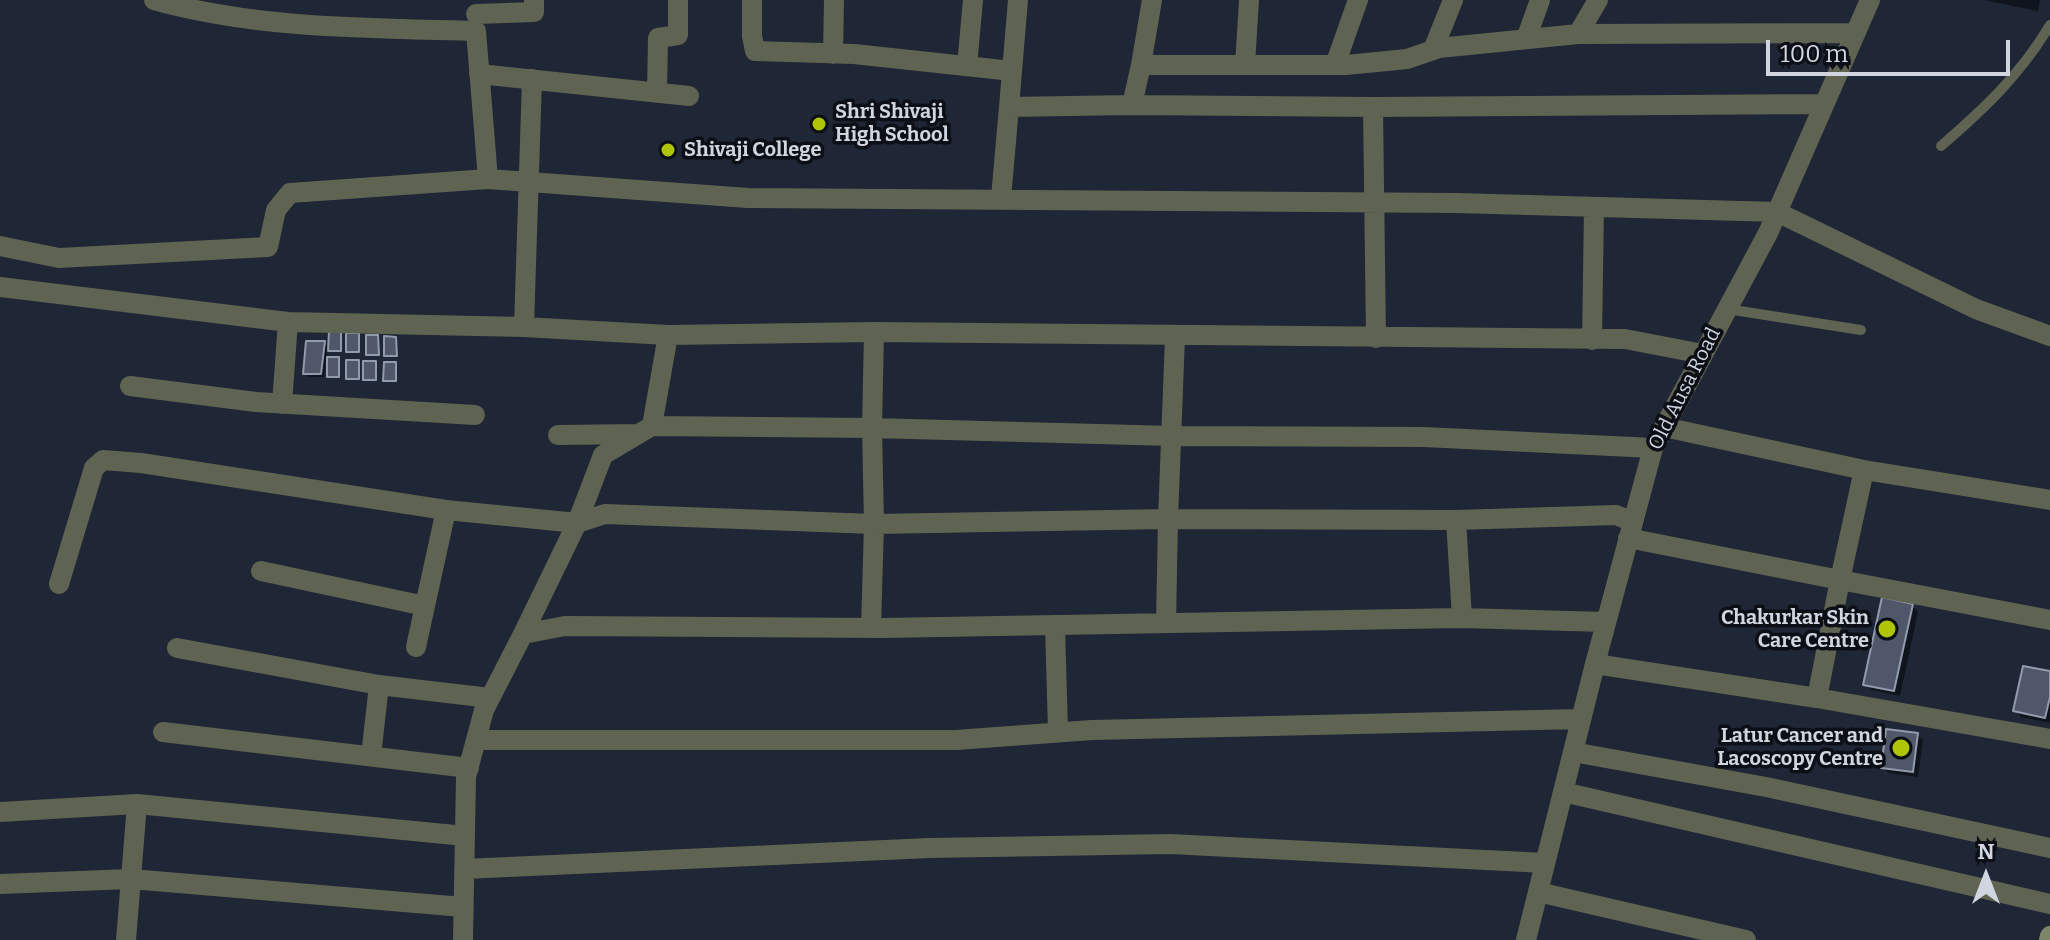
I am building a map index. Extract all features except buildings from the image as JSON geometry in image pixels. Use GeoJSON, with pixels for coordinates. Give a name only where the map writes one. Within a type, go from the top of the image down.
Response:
{"type":"FeatureCollection","features":[{"type":"Feature","properties":{"kind":"street"},"geometry":{"type":"LineString","coordinates":[[154,0],[196,6],[235,18],[348,27],[534,12],[534,0]]}},
{"type":"Feature","properties":{"kind":"street"},"geometry":{"type":"LineString","coordinates":[[657,92],[658,38],[678,35],[678,0]]}},
{"type":"Feature","properties":{"kind":"street"},"geometry":{"type":"LineString","coordinates":[[752,0],[755,51],[833,54],[1012,71]]}},
{"type":"Feature","properties":{"kind":"street"},"geometry":{"type":"LineString","coordinates":[[833,54],[834,0]]}},
{"type":"Feature","properties":{"kind":"street"},"geometry":{"type":"LineString","coordinates":[[967,66],[973,0]]}},
{"type":"Feature","properties":{"kind":"street"},"geometry":{"type":"LineString","coordinates":[[1001,198],[1018,0]]}},
{"type":"Feature","properties":{"kind":"street"},"geometry":{"type":"LineString","coordinates":[[1132,105],[1152,0]]}},
{"type":"Feature","properties":{"kind":"street"},"geometry":{"type":"LineString","coordinates":[[1245,65],[1249,0]]}},
{"type":"Feature","properties":{"kind":"street"},"geometry":{"type":"LineString","coordinates":[[1335,65],[1358,0]]}},
{"type":"Feature","properties":{"kind":"street"},"geometry":{"type":"LineString","coordinates":[[1433,50],[1453,0]]}},
{"type":"Feature","properties":{"kind":"street"},"geometry":{"type":"LineString","coordinates":[[1526,39],[1540,0]]}},
{"type":"Feature","properties":{"kind":"street"},"geometry":{"type":"LineString","coordinates":[[1578,34],[1598,0]]}},
{"type":"Feature","properties":{"kind":"street","name":"Old Ausa Road"},"geometry":{"type":"LineString","coordinates":[[1526,940],[1653,448],[1777,212],[1870,0]]}},
{"type":"Feature","properties":{"kind":"street"},"geometry":{"type":"LineString","coordinates":[[476,15],[488,179]]}},
{"type":"Feature","properties":{"kind":"street"},"geometry":{"type":"LineString","coordinates":[[1141,65],[1335,65],[1407,59],[1433,50],[1578,34],[1854,33]]}},
{"type":"Feature","properties":{"kind":"street"},"geometry":{"type":"LineString","coordinates":[[479,74],[689,96]]}},
{"type":"Feature","properties":{"kind":"street"},"geometry":{"type":"LineString","coordinates":[[524,327],[532,79]]}},
{"type":"Feature","properties":{"kind":"street"},"geometry":{"type":"LineString","coordinates":[[1009,107],[1823,104]]}},
{"type":"Feature","properties":{"kind":"street"},"geometry":{"type":"LineString","coordinates":[[1373,107],[1376,338]]}},
{"type":"Feature","properties":{"kind":"street"},"geometry":{"type":"LineString","coordinates":[[0,246],[59,258],[268,247],[276,210],[290,193],[488,179],[748,198],[1373,202],[1777,212],[1976,309],[2050,336]]}},
{"type":"Feature","properties":{"kind":"street"},"geometry":{"type":"LineString","coordinates":[[1592,340],[1594,207]]}},
{"type":"Feature","properties":{"kind":"street"},"geometry":{"type":"LineString","coordinates":[[0,287],[288,322],[524,327],[668,335],[874,332],[1625,339],[1703,354]]}},
{"type":"Feature","properties":{"kind":"street"},"geometry":{"type":"LineString","coordinates":[[282,404],[288,322]]}},
{"type":"Feature","properties":{"kind":"street"},"geometry":{"type":"LineString","coordinates":[[871,628],[874,332]]}},
{"type":"Feature","properties":{"kind":"street"},"geometry":{"type":"LineString","coordinates":[[463,940],[466,777],[490,698],[577,523],[603,455],[645,430],[668,335]]}},
{"type":"Feature","properties":{"kind":"street"},"geometry":{"type":"LineString","coordinates":[[1166,623],[1175,337]]}},
{"type":"Feature","properties":{"kind":"street"},"geometry":{"type":"LineString","coordinates":[[130,386],[282,404],[475,415]]}},
{"type":"Feature","properties":{"kind":"street"},"geometry":{"type":"LineString","coordinates":[[1664,427],[1864,470],[2050,500]]}},
{"type":"Feature","properties":{"kind":"street"},"geometry":{"type":"LineString","coordinates":[[558,435],[645,430],[872,428],[1173,436],[1424,437],[1653,448]]}},
{"type":"Feature","properties":{"kind":"street"},"geometry":{"type":"LineString","coordinates":[[59,584],[94,468],[103,460],[141,463],[446,510],[577,523],[605,514],[874,524],[1168,519],[1456,520],[1616,515],[1630,530],[1840,580],[2050,620]]}},
{"type":"Feature","properties":{"kind":"street"},"geometry":{"type":"LineString","coordinates":[[1817,698],[1864,470]]}},
{"type":"Feature","properties":{"kind":"street"},"geometry":{"type":"LineString","coordinates":[[416,647],[446,510]]}},
{"type":"Feature","properties":{"kind":"street"},"geometry":{"type":"LineString","coordinates":[[1456,520],[1462,618]]}},
{"type":"Feature","properties":{"kind":"street"},"geometry":{"type":"LineString","coordinates":[[261,571],[425,606]]}},
{"type":"Feature","properties":{"kind":"street"},"geometry":{"type":"LineString","coordinates":[[523,634],[565,626],[871,628],[1462,618],[1606,622]]}},
{"type":"Feature","properties":{"kind":"street"},"geometry":{"type":"LineString","coordinates":[[1055,625],[1058,732]]}},
{"type":"Feature","properties":{"kind":"street"},"geometry":{"type":"LineString","coordinates":[[177,648],[379,685],[490,698]]}},
{"type":"Feature","properties":{"kind":"street"},"geometry":{"type":"LineString","coordinates":[[1595,664],[1817,698],[2050,739]]}},
{"type":"Feature","properties":{"kind":"street"},"geometry":{"type":"LineString","coordinates":[[371,756],[379,685]]}},
{"type":"Feature","properties":{"kind":"street"},"geometry":{"type":"LineString","coordinates":[[476,740],[956,740],[1058,732],[1266,724],[1581,719]]}},
{"type":"Feature","properties":{"kind":"street"},"geometry":{"type":"LineString","coordinates":[[163,732],[469,768]]}},
{"type":"Feature","properties":{"kind":"street"},"geometry":{"type":"LineString","coordinates":[[1573,752],[1766,787],[2050,848]]}},
{"type":"Feature","properties":{"kind":"street"},"geometry":{"type":"LineString","coordinates":[[1563,792],[2050,904]]}},
{"type":"Feature","properties":{"kind":"street"},"geometry":{"type":"LineString","coordinates":[[0,812],[137,804],[465,836]]}},
{"type":"Feature","properties":{"kind":"street"},"geometry":{"type":"LineString","coordinates":[[126,940],[137,804]]}},
{"type":"Feature","properties":{"kind":"street"},"geometry":{"type":"LineString","coordinates":[[464,869],[929,848],[1170,844],[1545,863]]}},
{"type":"Feature","properties":{"kind":"street"},"geometry":{"type":"LineString","coordinates":[[0,884],[131,879],[463,907]]}},
{"type":"Feature","properties":{"kind":"street"},"geometry":{"type":"LineString","coordinates":[[1538,892],[1746,940]]}},
{"type":"Feature","properties":{"kind":"lane"},"geometry":{"type":"LineString","coordinates":[[1941,146],[2009,84],[2050,25]]}},
{"type":"Feature","properties":{"kind":"lane"},"geometry":{"type":"LineString","coordinates":[[1727,309],[1861,330]]}},
{"type":"Feature","properties":{"kind":"place","name":"Shri Shivaji High School"},"geometry":{"type":"Point","coordinates":[819,124]}},
{"type":"Feature","properties":{"kind":"place","name":"Shivaji College"},"geometry":{"type":"Point","coordinates":[668,150]}},
{"type":"Feature","properties":{"kind":"place","name":"Chakurkar Skin Care Centre"},"geometry":{"type":"Point","coordinates":[1887,629]}},
{"type":"Feature","properties":{"kind":"place","name":"Latur Cancer and Lacoscopy Centre"},"geometry":{"type":"Point","coordinates":[1901,748]}}]}
